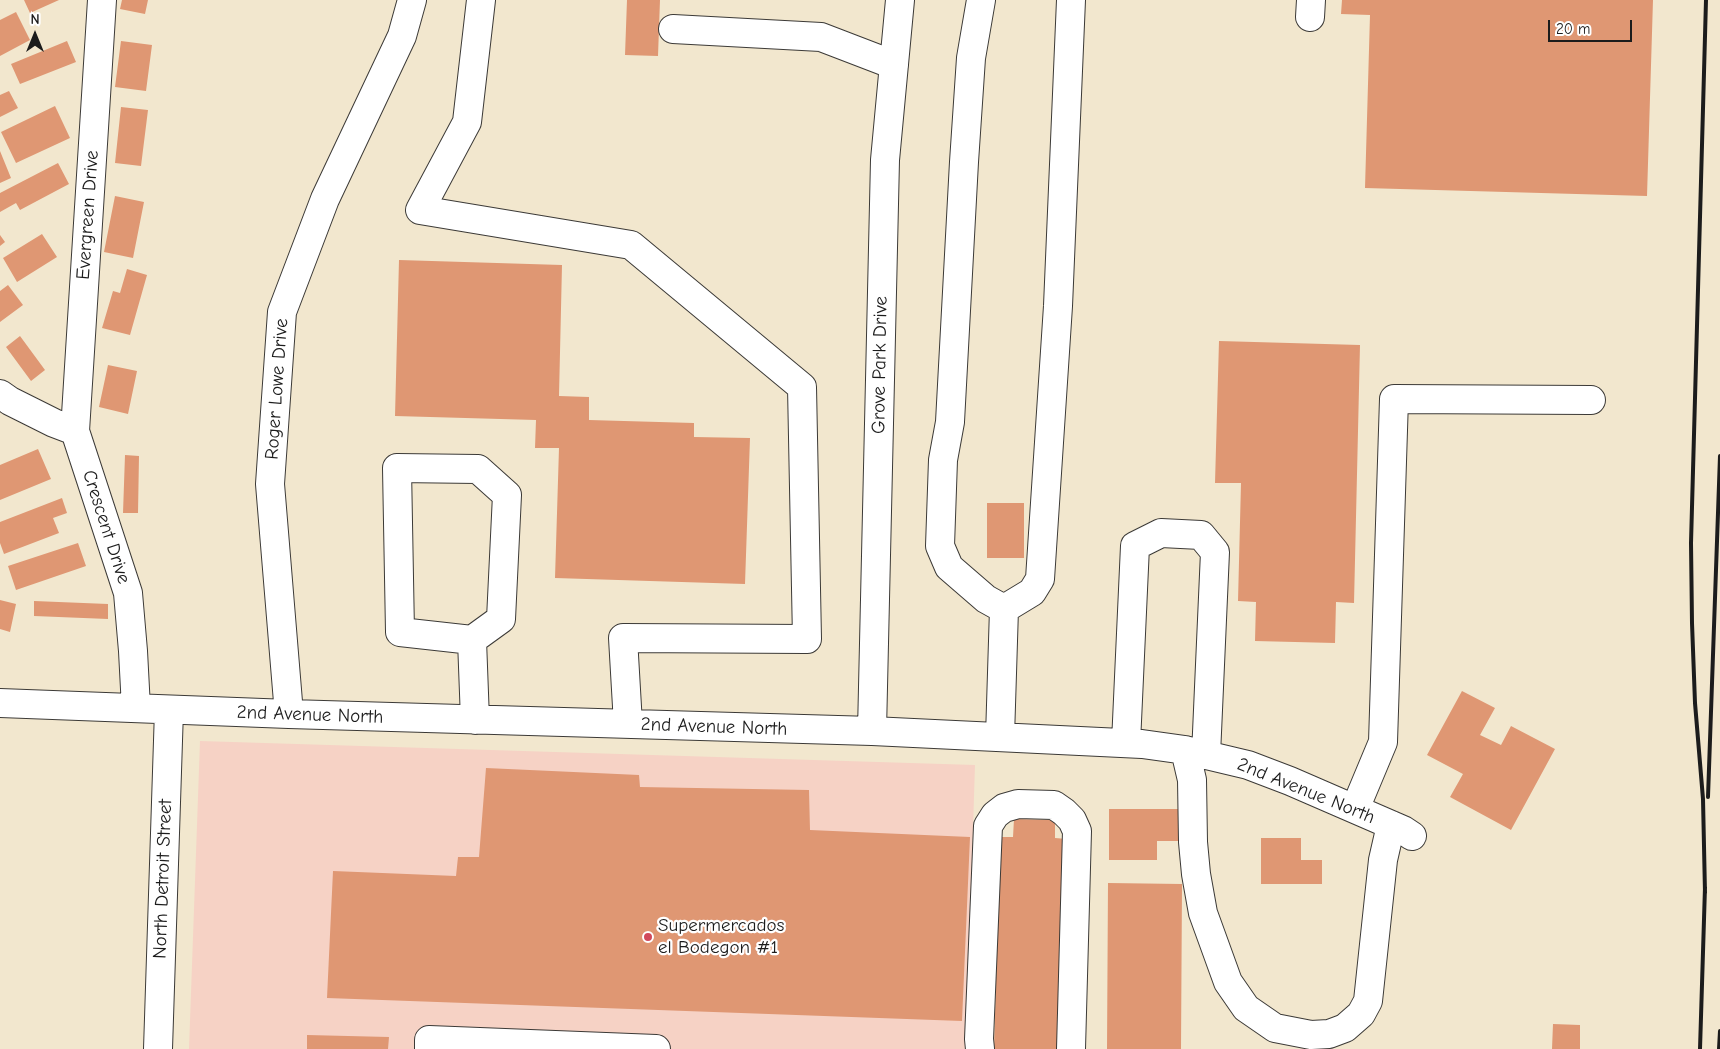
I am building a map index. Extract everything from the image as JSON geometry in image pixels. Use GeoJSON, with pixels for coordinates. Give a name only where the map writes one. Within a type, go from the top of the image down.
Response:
{"type":"FeatureCollection","features":[{"type":"Feature","properties":{"kind":"street","name":"Evergreen Drive"},"geometry":{"type":"LineString","coordinates":[[74,431],[102,0]]}},
{"type":"Feature","properties":{"kind":"street","name":"Roger Lowe Drive"},"geometry":{"type":"LineString","coordinates":[[289,714],[270,484],[282,312],[325,199],[402,36],[412,0]]}},
{"type":"Feature","properties":{"kind":"street"},"geometry":{"type":"LineString","coordinates":[[482,0],[467,122],[420,210],[631,245],[802,387],[807,639],[624,638],[628,724]]}},
{"type":"Feature","properties":{"kind":"street","name":"Grove Park Drive"},"geometry":{"type":"LineString","coordinates":[[872,732],[885,160],[900,0]]}},
{"type":"Feature","properties":{"kind":"street"},"geometry":{"type":"LineString","coordinates":[[981,0],[971,68],[950,422],[943,460],[940,546],[949,567],[986,599],[1004,609]]}},
{"type":"Feature","properties":{"kind":"street"},"geometry":{"type":"LineString","coordinates":[[1004,609],[1032,592],[1040,579],[1059,297],[1070,0]]}},
{"type":"Feature","properties":{"kind":"street"},"geometry":{"type":"LineString","coordinates":[[673,29],[822,36],[894,65]]}},
{"type":"Feature","properties":{"kind":"street"},"geometry":{"type":"LineString","coordinates":[[0,394],[54,423],[74,431]]}},
{"type":"Feature","properties":{"kind":"street"},"geometry":{"type":"LineString","coordinates":[[1355,809],[1383,742],[1394,399],[1591,400]]}},
{"type":"Feature","properties":{"kind":"street","name":"Crescent Drive"},"geometry":{"type":"LineString","coordinates":[[74,431],[128,593],[136,708]]}},
{"type":"Feature","properties":{"kind":"street"},"geometry":{"type":"LineString","coordinates":[[397,468],[478,469],[507,495],[501,618],[472,640],[400,632],[397,468]]}},
{"type":"Feature","properties":{"kind":"street"},"geometry":{"type":"LineString","coordinates":[[1126,743],[1135,546],[1161,532],[1201,535],[1215,552],[1196,752]]}},
{"type":"Feature","properties":{"kind":"street"},"geometry":{"type":"LineString","coordinates":[[1000,737],[1004,609]]}},
{"type":"Feature","properties":{"kind":"street"},"geometry":{"type":"LineString","coordinates":[[472,640],[475,720]]}},
{"type":"Feature","properties":{"kind":"street","name":"2nd Avenue North"},"geometry":{"type":"LineString","coordinates":[[0,703],[1000,737],[1142,744],[1196,752],[1248,765],[1290,781],[1402,831],[1383,860],[1368,1001],[1361,1014],[1345,1028],[1329,1034],[1311,1035],[1275,1028],[1246,1008],[1228,982],[1203,913],[1196,874],[1193,842],[1192,780],[1196,752]]}},
{"type":"Feature","properties":{"kind":"street","name":"North Detroit Street"},"geometry":{"type":"LineString","coordinates":[[158,1049],[168,710]]}},
{"type":"Feature","properties":{"kind":"street"},"geometry":{"type":"LineString","coordinates":[[980,1049],[988,826],[995,815],[1004,808],[1018,804],[1054,805],[1068,816],[1077,831],[1071,1049]]}},
{"type":"Feature","properties":{"kind":"street"},"geometry":{"type":"LineString","coordinates":[[429,1049],[429,1040],[656,1049]]}},
{"type":"Feature","properties":{"kind":"shaded area"},"geometry":{"type":"Polygon","coordinates":[[[200,741],[975,765],[966,1049],[189,1049],[200,741]]]}},
{"type":"Feature","properties":{"kind":"building"},"geometry":{"type":"Polygon","coordinates":[[[24,0],[59,0],[30,13],[24,0]]]}},
{"type":"Feature","properties":{"kind":"building"},"geometry":{"type":"Polygon","coordinates":[[[122,0],[148,0],[145,14],[120,9],[122,0]]]}},
{"type":"Feature","properties":{"kind":"building"},"geometry":{"type":"Polygon","coordinates":[[[627,0],[660,0],[658,56],[625,55],[627,0]]]}},
{"type":"Feature","properties":{"kind":"building"},"geometry":{"type":"Polygon","coordinates":[[[1342,0],[1653,0],[1647,196],[1365,188],[1370,15],[1341,14],[1342,0]]]}},
{"type":"Feature","properties":{"kind":"building"},"geometry":{"type":"Polygon","coordinates":[[[16,12],[30,40],[0,56],[0,20],[16,12]]]}},
{"type":"Feature","properties":{"kind":"building"},"geometry":{"type":"Polygon","coordinates":[[[67,41],[76,62],[20,84],[11,64],[67,41]]]}},
{"type":"Feature","properties":{"kind":"building"},"geometry":{"type":"Polygon","coordinates":[[[121,41],[152,45],[146,91],[115,87],[121,41]]]}},
{"type":"Feature","properties":{"kind":"building"},"geometry":{"type":"Polygon","coordinates":[[[9,91],[18,108],[0,117],[0,95],[9,91]]]}},
{"type":"Feature","properties":{"kind":"building"},"geometry":{"type":"Polygon","coordinates":[[[55,106],[70,138],[16,163],[1,132],[55,106]]]}},
{"type":"Feature","properties":{"kind":"building"},"geometry":{"type":"Polygon","coordinates":[[[121,107],[148,110],[141,166],[115,163],[121,107]]]}},
{"type":"Feature","properties":{"kind":"building"},"geometry":{"type":"Polygon","coordinates":[[[0,151],[11,178],[0,183],[0,151]]]}},
{"type":"Feature","properties":{"kind":"building"},"geometry":{"type":"Polygon","coordinates":[[[58,163],[69,184],[20,210],[16,203],[0,212],[0,193],[58,163]]]}},
{"type":"Feature","properties":{"kind":"building"},"geometry":{"type":"Polygon","coordinates":[[[115,196],[144,202],[133,258],[104,252],[115,196]]]}},
{"type":"Feature","properties":{"kind":"building"},"geometry":{"type":"Polygon","coordinates":[[[42,234],[57,257],[17,282],[3,258],[42,234]]]}},
{"type":"Feature","properties":{"kind":"building"},"geometry":{"type":"Polygon","coordinates":[[[0,235],[5,242],[0,246],[0,235]]]}},
{"type":"Feature","properties":{"kind":"building"},"geometry":{"type":"Polygon","coordinates":[[[399,260],[562,265],[559,396],[589,397],[589,420],[694,423],[694,437],[750,438],[745,584],[555,578],[559,448],[535,448],[536,420],[395,416],[399,260]]]}},
{"type":"Feature","properties":{"kind":"building"},"geometry":{"type":"Polygon","coordinates":[[[127,269],[147,275],[130,335],[102,328],[113,291],[120,293],[127,269]]]}},
{"type":"Feature","properties":{"kind":"building"},"geometry":{"type":"Polygon","coordinates":[[[8,285],[23,305],[0,322],[0,291],[8,285]]]}},
{"type":"Feature","properties":{"kind":"building"},"geometry":{"type":"Polygon","coordinates":[[[20,336],[45,370],[31,381],[6,347],[20,336]]]}},
{"type":"Feature","properties":{"kind":"building"},"geometry":{"type":"Polygon","coordinates":[[[1219,341],[1360,345],[1354,603],[1336,602],[1335,643],[1255,641],[1256,602],[1238,601],[1241,483],[1215,483],[1219,341]]]}},
{"type":"Feature","properties":{"kind":"building"},"geometry":{"type":"Polygon","coordinates":[[[108,365],[137,371],[128,414],[99,407],[108,365]]]}},
{"type":"Feature","properties":{"kind":"building"},"geometry":{"type":"Polygon","coordinates":[[[38,449],[51,479],[0,500],[0,465],[38,449]]]}},
{"type":"Feature","properties":{"kind":"building"},"geometry":{"type":"Polygon","coordinates":[[[125,455],[139,456],[138,513],[123,513],[125,455]]]}},
{"type":"Feature","properties":{"kind":"building"},"geometry":{"type":"Polygon","coordinates":[[[62,498],[67,513],[53,518],[59,533],[4,554],[0,543],[0,522],[62,498]]]}},
{"type":"Feature","properties":{"kind":"building"},"geometry":{"type":"Polygon","coordinates":[[[987,503],[1024,503],[1024,558],[987,558],[987,503]]]}},
{"type":"Feature","properties":{"kind":"building"},"geometry":{"type":"Polygon","coordinates":[[[78,543],[86,566],[16,590],[8,566],[78,543]]]}},
{"type":"Feature","properties":{"kind":"building"},"geometry":{"type":"Polygon","coordinates":[[[0,600],[16,604],[10,632],[0,629],[0,600]]]}},
{"type":"Feature","properties":{"kind":"building"},"geometry":{"type":"Polygon","coordinates":[[[34,601],[108,604],[108,619],[34,616],[34,601]]]}},
{"type":"Feature","properties":{"kind":"building"},"geometry":{"type":"Polygon","coordinates":[[[1462,691],[1495,708],[1480,735],[1501,745],[1511,726],[1555,749],[1511,830],[1450,797],[1463,774],[1427,755],[1462,691]]]}},
{"type":"Feature","properties":{"kind":"building","name":"Supermercados el Bodegon #1"},"geometry":{"type":"Polygon","coordinates":[[[486,768],[639,775],[640,787],[809,790],[810,830],[970,837],[962,1021],[327,998],[333,871],[456,876],[458,857],[479,857],[486,768]]]}},
{"type":"Feature","properties":{"kind":"building"},"geometry":{"type":"Polygon","coordinates":[[[1109,809],[1179,809],[1179,841],[1157,841],[1157,860],[1109,860],[1109,809]]]}},
{"type":"Feature","properties":{"kind":"building"},"geometry":{"type":"Polygon","coordinates":[[[1014,819],[1055,820],[1055,838],[1067,839],[1061,1049],[994,1049],[1000,837],[1013,837],[1014,819]]]}},
{"type":"Feature","properties":{"kind":"building"},"geometry":{"type":"Polygon","coordinates":[[[1261,838],[1301,838],[1301,860],[1322,860],[1322,884],[1261,884],[1261,838]]]}},
{"type":"Feature","properties":{"kind":"building"},"geometry":{"type":"Polygon","coordinates":[[[1108,883],[1182,884],[1181,1049],[1107,1049],[1108,883]]]}},
{"type":"Feature","properties":{"kind":"building"},"geometry":{"type":"Polygon","coordinates":[[[1553,1024],[1580,1025],[1580,1049],[1552,1049],[1553,1024]]]}},
{"type":"Feature","properties":{"kind":"building"},"geometry":{"type":"Polygon","coordinates":[[[307,1035],[389,1037],[388,1049],[307,1049],[307,1035]]]}},
{"type":"Feature","properties":{"kind":"railway"},"geometry":{"type":"LineString","coordinates":[[1705,893],[1703,799],[1695,703],[1691,543],[1706,0]]}},
{"type":"Feature","properties":{"kind":"railway"},"geometry":{"type":"LineString","coordinates":[[1708,797],[1720,456]]}},
{"type":"Feature","properties":{"kind":"railway"},"geometry":{"type":"LineString","coordinates":[[1700,1049],[1705,887]]}},
{"type":"Feature","properties":{"kind":"railway"},"geometry":{"type":"LineString","coordinates":[[1719,1049],[1720,1031]]}},
{"type":"Feature","properties":{"kind":"place","name":"Supermercados el Bodegon #1"},"geometry":{"type":"Point","coordinates":[648,937]}}]}
